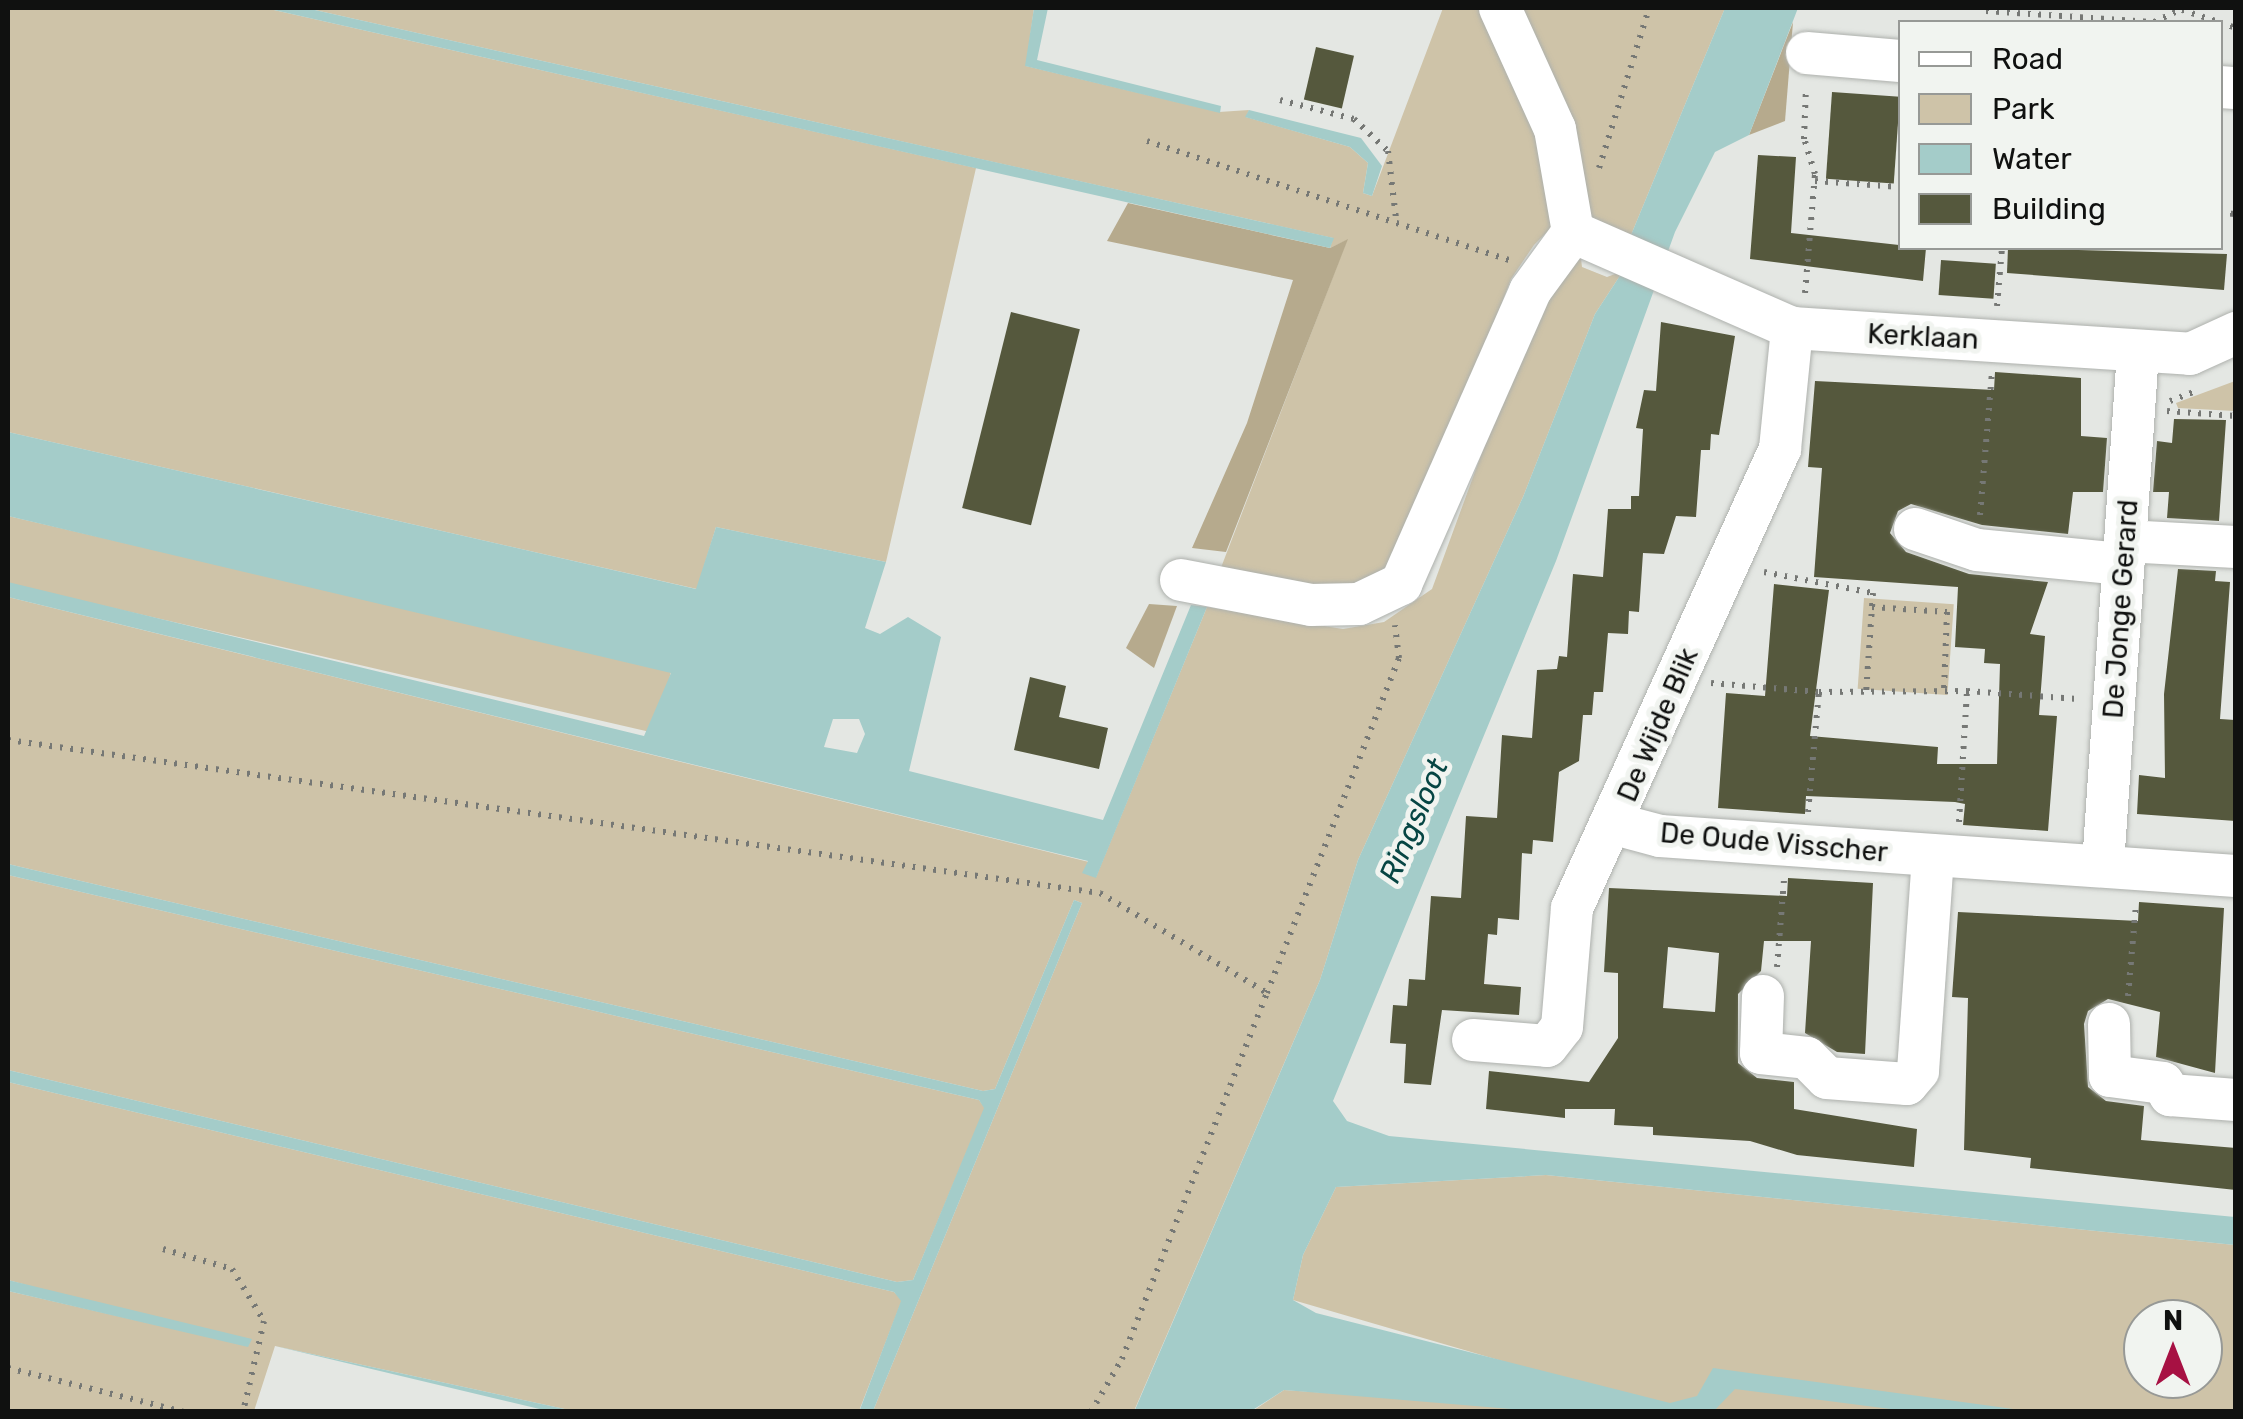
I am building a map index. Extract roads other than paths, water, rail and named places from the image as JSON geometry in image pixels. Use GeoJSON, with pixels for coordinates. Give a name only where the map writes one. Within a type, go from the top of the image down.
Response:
{"type":"FeatureCollection","features":[{"type":"Feature","properties":{"kind":"street"},"geometry":{"type":"LineString","coordinates":[[1180,580],[1311,605],[1359,604],[1401,584],[1546,269],[1574,232],[1555,130],[1500,8]]}},
{"type":"Feature","properties":{"kind":"street"},"geometry":{"type":"LineString","coordinates":[[1807,52],[1898,61]]}},
{"type":"Feature","properties":{"kind":"street","name":"Kerklaan"},"geometry":{"type":"LineString","coordinates":[[1574,232],[1665,278],[1797,329],[2190,354],[2236,334]]}},
{"type":"Feature","properties":{"kind":"street","name":"De Wijde Blik"},"geometry":{"type":"LineString","coordinates":[[1473,1040],[1547,1046],[1562,1028],[1572,908],[1615,824],[1780,449],[1797,329]]}},
{"type":"Feature","properties":{"kind":"street","name":"De Jonge Gerard"},"geometry":{"type":"LineString","coordinates":[[2121,866],[2114,702],[2138,352]]}},
{"type":"Feature","properties":{"kind":"street"},"geometry":{"type":"LineString","coordinates":[[1914,529],[1976,550],[2124,553],[2236,547]]}},
{"type":"Feature","properties":{"kind":"street","name":"De Oude Visscher"},"geometry":{"type":"LineString","coordinates":[[1615,824],[1660,836],[2236,876]]}},
{"type":"Feature","properties":{"kind":"street"},"geometry":{"type":"LineString","coordinates":[[1763,996],[1760,1053],[1808,1058],[1827,1078],[1906,1084],[1918,1070],[1945,858]]}},
{"type":"Feature","properties":{"kind":"street"},"geometry":{"type":"LineString","coordinates":[[2109,1024],[2110,1076],[2162,1083],[2170,1095],[2236,1100]]}},
{"type":"Feature","properties":{"kind":"water"},"geometry":{"type":"Polygon","coordinates":[[[265,8],[306,8],[1334,238],[1330,248],[265,8]]]}},
{"type":"Feature","properties":{"kind":"water"},"geometry":{"type":"Polygon","coordinates":[[[1034,8],[1048,8],[1037,60],[1221,106],[1220,113],[1025,66],[1034,8]]]}},
{"type":"Feature","properties":{"kind":"water","name":"Ringsloot"},"geometry":{"type":"Polygon","coordinates":[[[1725,8],[1798,8],[1749,135],[1715,152],[1675,232],[1556,561],[1333,1101],[1347,1121],[1389,1136],[2235,1217],[2235,1245],[1546,1175],[1336,1187],[1303,1255],[1293,1300],[1316,1313],[1670,1403],[1697,1396],[1713,1368],[2028,1411],[1906,1411],[1735,1389],[1713,1412],[1546,1412],[1284,1390],[1251,1411],[1134,1412],[1320,980],[1358,860],[1523,497],[1595,314],[1623,271],[1631,235],[1725,8]]]}},
{"type":"Feature","properties":{"kind":"water"},"geometry":{"type":"Polygon","coordinates":[[[1249,110],[1361,138],[1382,166],[1372,196],[1363,193],[1368,163],[1350,147],[1245,117],[1249,110]]]}},
{"type":"Feature","properties":{"kind":"water"},"geometry":{"type":"Polygon","coordinates":[[[8,432],[696,589],[716,527],[886,562],[865,628],[880,634],[908,617],[941,637],[909,771],[1103,820],[1191,605],[1207,607],[1096,878],[1082,873],[1088,861],[8,597],[8,582],[644,736],[671,673],[8,516],[8,432]],[[833,719],[824,747],[857,753],[865,734],[859,719],[833,719]]]}},
{"type":"Feature","properties":{"kind":"water"},"geometry":{"type":"Polygon","coordinates":[[[8,864],[983,1091],[995,1089],[1074,900],[1082,903],[873,1411],[859,1412],[901,1301],[894,1292],[8,1082],[8,1070],[897,1282],[913,1280],[984,1108],[979,1100],[8,875],[8,864]]]}},
{"type":"Feature","properties":{"kind":"water"},"geometry":{"type":"Polygon","coordinates":[[[8,1280],[252,1339],[248,1347],[8,1291],[8,1280]]]}},
{"type":"Feature","properties":{"kind":"water"},"geometry":{"type":"Polygon","coordinates":[[[275,1346],[574,1411],[548,1411],[275,1346]]]}}]}
